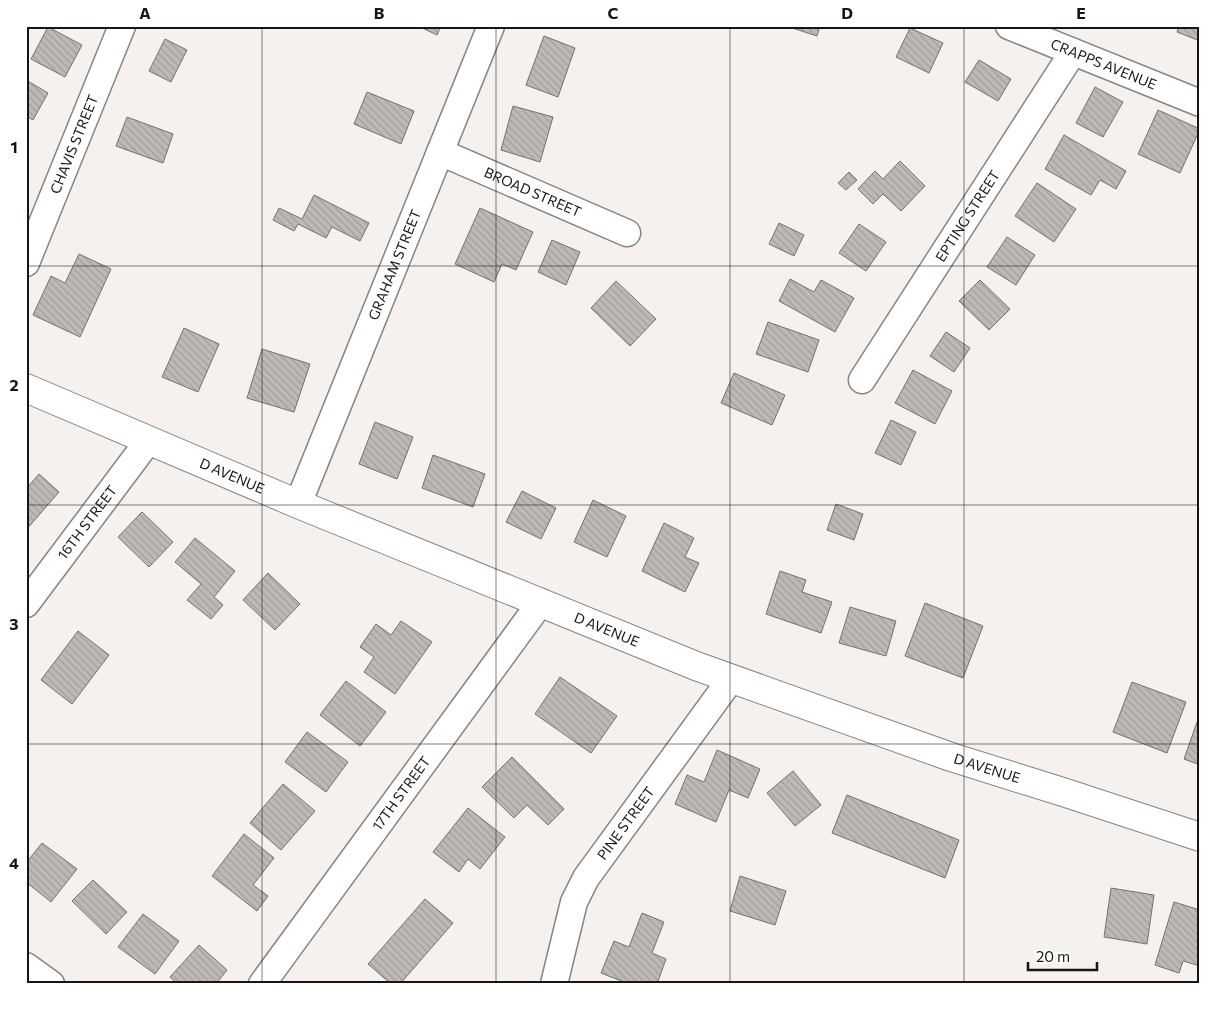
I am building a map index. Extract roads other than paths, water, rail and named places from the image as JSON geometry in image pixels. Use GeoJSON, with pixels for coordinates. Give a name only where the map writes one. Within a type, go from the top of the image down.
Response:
{"type":"FeatureCollection","features":[{"type":"Feature","properties":{"kind":"street","name":"CHAVIS STREET"},"geometry":{"type":"LineString","coordinates":[[26,263],[122,26]]}},
{"type":"Feature","properties":{"kind":"street","name":"GRAHAM STREET"},"geometry":{"type":"LineString","coordinates":[[298,504],[491,26]]}},
{"type":"Feature","properties":{"kind":"street","name":"CRAPPS AVENUE"},"geometry":{"type":"LineString","coordinates":[[1009,26],[1200,103]]}},
{"type":"Feature","properties":{"kind":"street","name":"EPTING STREET"},"geometry":{"type":"LineString","coordinates":[[862,380],[1073,52]]}},
{"type":"Feature","properties":{"kind":"street","name":"BROAD STREET"},"geometry":{"type":"LineString","coordinates":[[440,152],[627,233]]}},
{"type":"Feature","properties":{"kind":"street","name":"D AVENUE"},"geometry":{"type":"LineString","coordinates":[[26,388],[298,504],[696,666],[951,757],[1066,792],[1200,837]]}},
{"type":"Feature","properties":{"kind":"street","name":"16TH STREET"},"geometry":{"type":"LineString","coordinates":[[26,604],[148,440]]}},
{"type":"Feature","properties":{"kind":"street","name":"17TH STREET"},"geometry":{"type":"LineString","coordinates":[[262,984],[541,602]]}},
{"type":"Feature","properties":{"kind":"street","name":"PINE STREET"},"geometry":{"type":"LineString","coordinates":[[554,984],[574,902],[586,878],[731,679]]}},
{"type":"Feature","properties":{"kind":"street"},"geometry":{"type":"LineString","coordinates":[[26,966],[51,984]]}}]}
